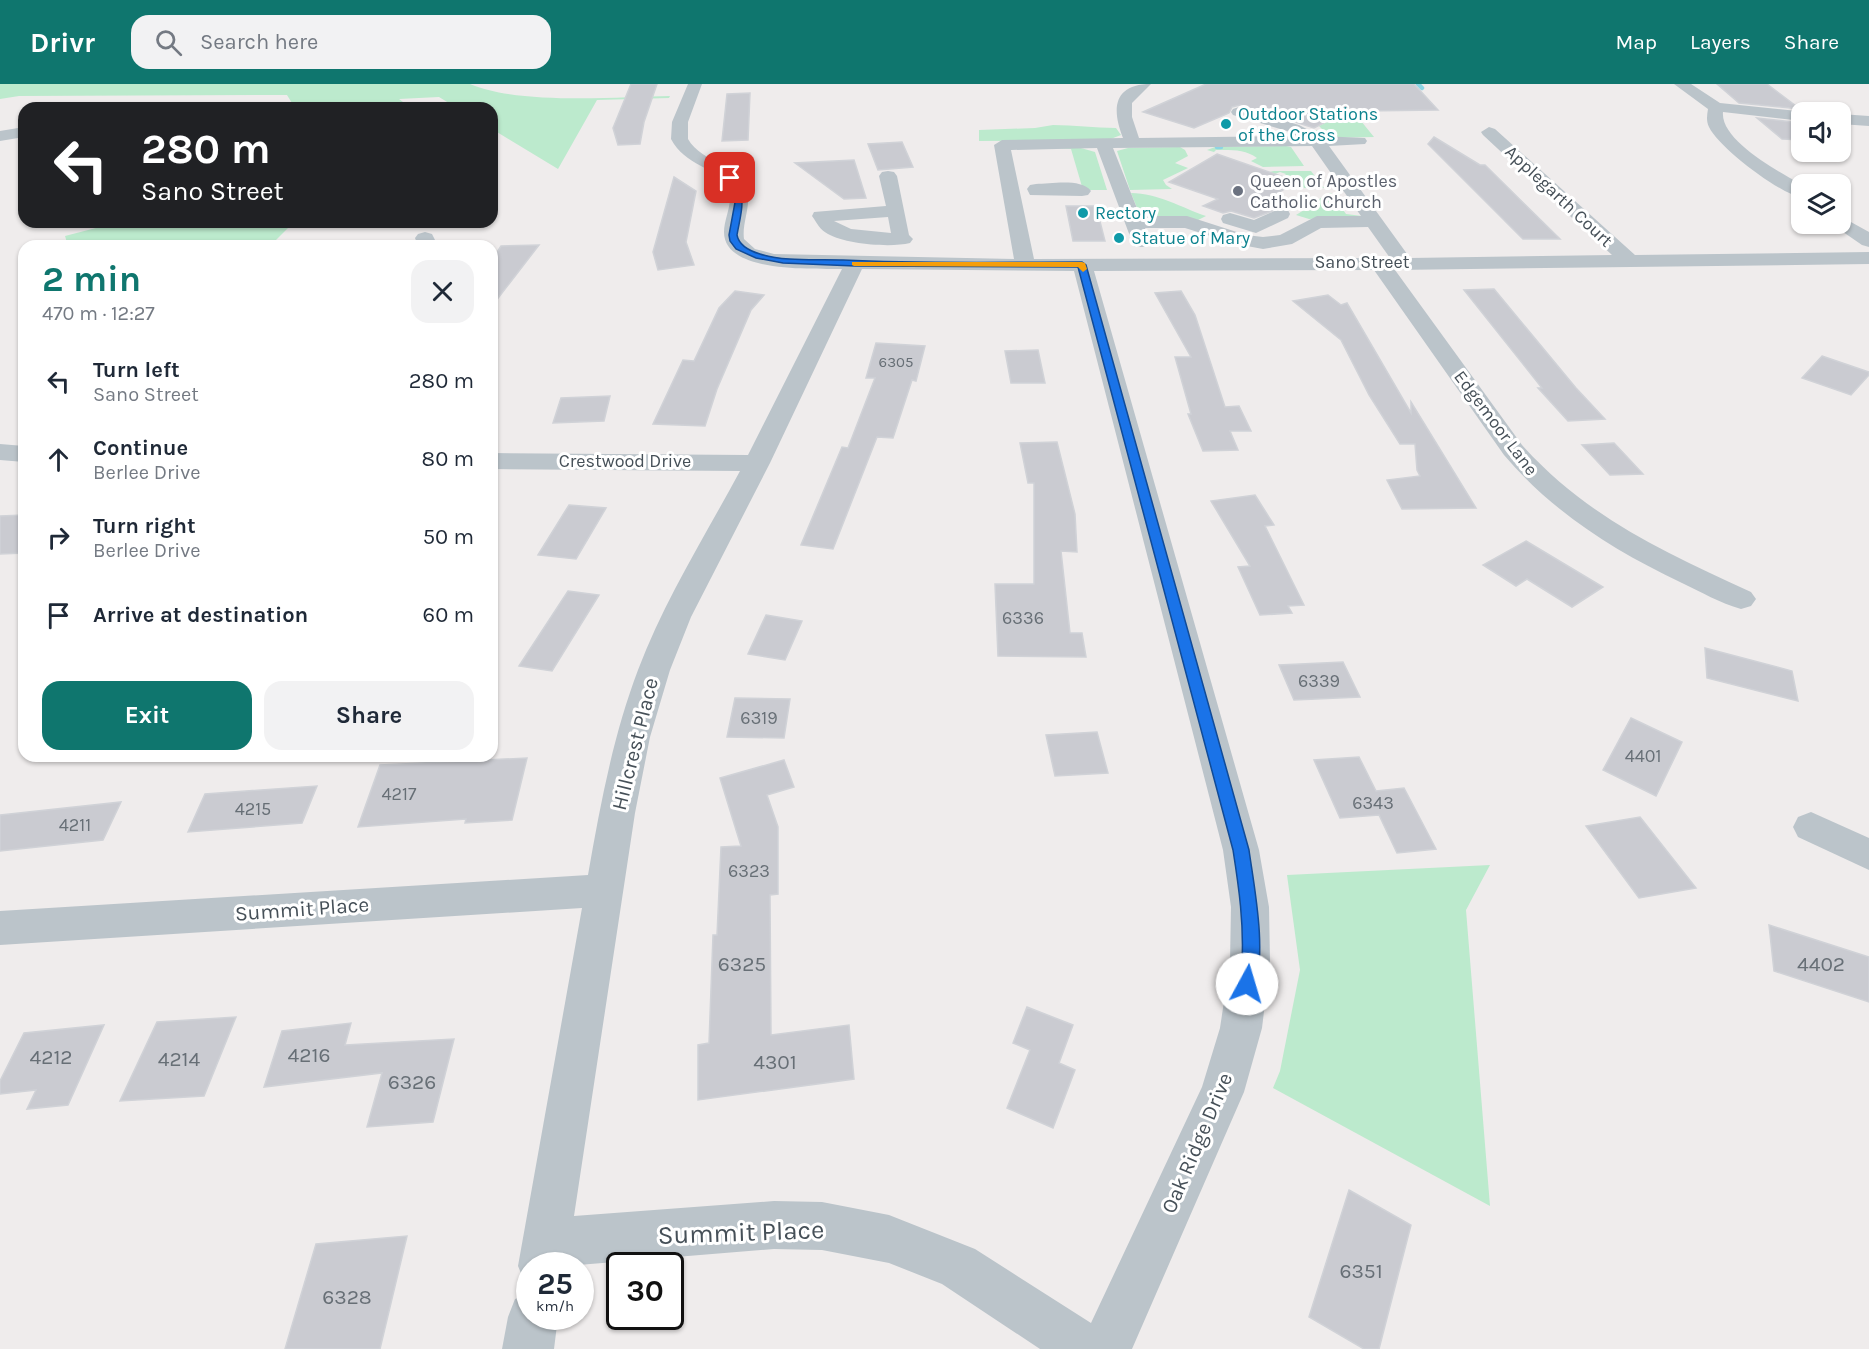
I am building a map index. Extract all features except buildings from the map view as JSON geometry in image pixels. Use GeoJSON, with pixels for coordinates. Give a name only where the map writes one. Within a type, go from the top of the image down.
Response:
{"type":"FeatureCollection","features":[{"type":"Feature","properties":{"kind":"street","name":"Sano Street"},"geometry":{"type":"LineString","coordinates":[[695,84],[679,136],[687,150],[720,170],[737,188],[740,197],[733,235],[739,247],[759,256],[776,260],[909,264],[1082,265],[1869,258]]}},
{"type":"Feature","properties":{"kind":"street"},"geometry":{"type":"LineString","coordinates":[[1133,143],[1125,123],[1123,105],[1131,93],[1144,84]]}},
{"type":"Feature","properties":{"kind":"street"},"geometry":{"type":"LineString","coordinates":[[1681,84],[1716,107],[1791,115]]}},
{"type":"Feature","properties":{"kind":"street"},"geometry":{"type":"LineString","coordinates":[[1716,107],[1714,118],[1722,135],[1733,146],[1791,186]]}},
{"type":"Feature","properties":{"kind":"street"},"geometry":{"type":"LineString","coordinates":[[1239,112],[1293,128],[1317,141]]}},
{"type":"Feature","properties":{"kind":"street"},"geometry":{"type":"LineString","coordinates":[[1851,120],[1869,121]]}},
{"type":"Feature","properties":{"kind":"street","name":"Applegarth Court"},"geometry":{"type":"LineString","coordinates":[[1489,132],[1629,260]]}},
{"type":"Feature","properties":{"kind":"street"},"geometry":{"type":"LineString","coordinates":[[0,136],[18,133]]}},
{"type":"Feature","properties":{"kind":"street"},"geometry":{"type":"LineString","coordinates":[[1025,265],[1002,145],[1133,143],[1195,149],[1317,141],[1359,141]]}},
{"type":"Feature","properties":{"kind":"street","name":"Edgemoor Lane"},"geometry":{"type":"LineString","coordinates":[[1317,141],[1375,221],[1391,262],[1513,450],[1530,472],[1550,492],[1577,512],[1636,547],[1741,599]]}},
{"type":"Feature","properties":{"kind":"street"},"geometry":{"type":"LineString","coordinates":[[1103,143],[1149,264]]}},
{"type":"Feature","properties":{"kind":"street"},"geometry":{"type":"LineString","coordinates":[[888,176],[909,264]]}},
{"type":"Feature","properties":{"kind":"street"},"geometry":{"type":"LineString","coordinates":[[1036,191],[1036,189],[1076,189],[1082,191]]}},
{"type":"Feature","properties":{"kind":"street"},"geometry":{"type":"LineString","coordinates":[[896,212],[821,216],[823,221],[836,231],[850,235],[903,238]]}},
{"type":"Feature","properties":{"kind":"street"},"geometry":{"type":"LineString","coordinates":[[1220,215],[1256,227],[1281,214]]}},
{"type":"Feature","properties":{"kind":"street"},"geometry":{"type":"LineString","coordinates":[[1133,222],[1187,222],[1243,240],[1263,243],[1285,240],[1317,222],[1375,221]]}},
{"type":"Feature","properties":{"kind":"street"},"geometry":{"type":"LineString","coordinates":[[1851,229],[1869,241]]}},
{"type":"Feature","properties":{"kind":"street","name":"Hillcrest Place"},"geometry":{"type":"LineString","coordinates":[[544,1252],[617,813],[633,737],[654,670],[676,617],[757,462],[855,263]]}},
{"type":"Feature","properties":{"kind":"street","name":"Oak Ridge Drive"},"geometry":{"type":"LineString","coordinates":[[1082,265],[1241,850],[1250,907],[1250,962],[1242,1017],[1222,1092],[1106,1349]]}},
{"type":"Feature","properties":{"kind":"street"},"geometry":{"type":"LineString","coordinates":[[0,452],[18,454]]}},
{"type":"Feature","properties":{"kind":"street","name":"Crestwood Drive"},"geometry":{"type":"LineString","coordinates":[[498,461],[757,462]]}},
{"type":"Feature","properties":{"kind":"street"},"geometry":{"type":"LineString","coordinates":[[1811,827],[1869,855]]}},
{"type":"Feature","properties":{"kind":"street","name":"Summit Place"},"geometry":{"type":"LineString","coordinates":[[0,928],[605,891]]}},
{"type":"Feature","properties":{"kind":"street","name":"Summit Place"},"geometry":{"type":"LineString","coordinates":[[560,1252],[774,1225],[822,1226],[878,1237],[958,1266],[1085,1349]]}},
{"type":"Feature","properties":{"kind":"street"},"geometry":{"type":"LineString","coordinates":[[528,1349],[531,1330]]}},
{"type":"Feature","properties":{"kind":"green space"},"geometry":{"type":"Polygon","coordinates":[[[0,84],[470,84],[490,91],[541,97],[670,96],[669,98],[597,100],[558,169],[498,133],[498,102],[447,102],[439,97],[399,99],[403,102],[291,102],[287,95],[19,96],[0,99],[0,84]]]}},
{"type":"Feature","properties":{"kind":"green space"},"geometry":{"type":"Polygon","coordinates":[[[1352,110],[1374,137],[1322,138],[1311,130],[1323,130],[1319,126],[1352,110]]]}},
{"type":"Feature","properties":{"kind":"green space"},"geometry":{"type":"Polygon","coordinates":[[[1053,125],[1116,128],[1121,135],[1108,140],[979,141],[979,130],[1053,125]]]}},
{"type":"Feature","properties":{"kind":"green space"},"geometry":{"type":"Polygon","coordinates":[[[1180,147],[1188,156],[1175,163],[1188,168],[1163,180],[1172,189],[1130,190],[1117,151],[1128,148],[1180,147]]]}},
{"type":"Feature","properties":{"kind":"green space"},"geometry":{"type":"Polygon","coordinates":[[[1215,147],[1291,147],[1304,166],[1263,167],[1251,161],[1257,158],[1248,153],[1232,150],[1214,152],[1207,150],[1215,147]]]}},
{"type":"Feature","properties":{"kind":"green space"},"geometry":{"type":"Polygon","coordinates":[[[1057,148],[1081,148],[1095,152],[1107,190],[1083,190],[1071,149],[1057,148]]]}},
{"type":"Feature","properties":{"kind":"green space"},"geometry":{"type":"Polygon","coordinates":[[[1311,171],[1324,188],[1304,188],[1297,178],[1284,176],[1286,174],[1280,172],[1275,174],[1269,172],[1311,171]]]}},
{"type":"Feature","properties":{"kind":"green space"},"geometry":{"type":"Polygon","coordinates":[[[1131,193],[1151,195],[1206,216],[1198,220],[1145,216],[1139,213],[1131,193]]]}},
{"type":"Feature","properties":{"kind":"green space"},"geometry":{"type":"Polygon","coordinates":[[[1331,193],[1346,214],[1362,216],[1309,219],[1296,215],[1304,210],[1309,211],[1311,209],[1307,208],[1331,193]]]}},
{"type":"Feature","properties":{"kind":"green space"},"geometry":{"type":"Polygon","coordinates":[[[96,228],[288,228],[276,240],[66,240],[65,236],[96,228]]]}},
{"type":"Feature","properties":{"kind":"green space"},"geometry":{"type":"Polygon","coordinates":[[[1490,865],[1466,910],[1490,1206],[1273,1088],[1280,1071],[1300,970],[1287,875],[1490,865]]]}},
{"type":"Feature","properties":{"kind":"waterway"},"geometry":{"type":"LineString","coordinates":[[1418,84],[1422,88]]}},
{"type":"Feature","properties":{"kind":"slow traffic"},"geometry":{"type":"LineString","coordinates":[[854,263],[1082,265],[1083,269]]}},
{"type":"Feature","properties":{"kind":"place","name":"Outdoor Stations of the Cross"},"geometry":{"type":"Point","coordinates":[1226,124]}},
{"type":"Feature","properties":{"kind":"place","name":"Queen of Apostles Catholic Church"},"geometry":{"type":"Point","coordinates":[1238,191]}},
{"type":"Feature","properties":{"kind":"place","name":"Rectory"},"geometry":{"type":"Point","coordinates":[1083,213]}},
{"type":"Feature","properties":{"kind":"place","name":"Statue of Mary"},"geometry":{"type":"Point","coordinates":[1119,238]}},
{"type":"Feature","properties":{"kind":"route"},"geometry":{"type":"LineString","coordinates":[[730,178],[740,197],[733,235],[734,241],[748,253],[770,259],[855,263],[1082,265],[1241,850],[1250,907],[1250,962],[1247,984]]}}]}
